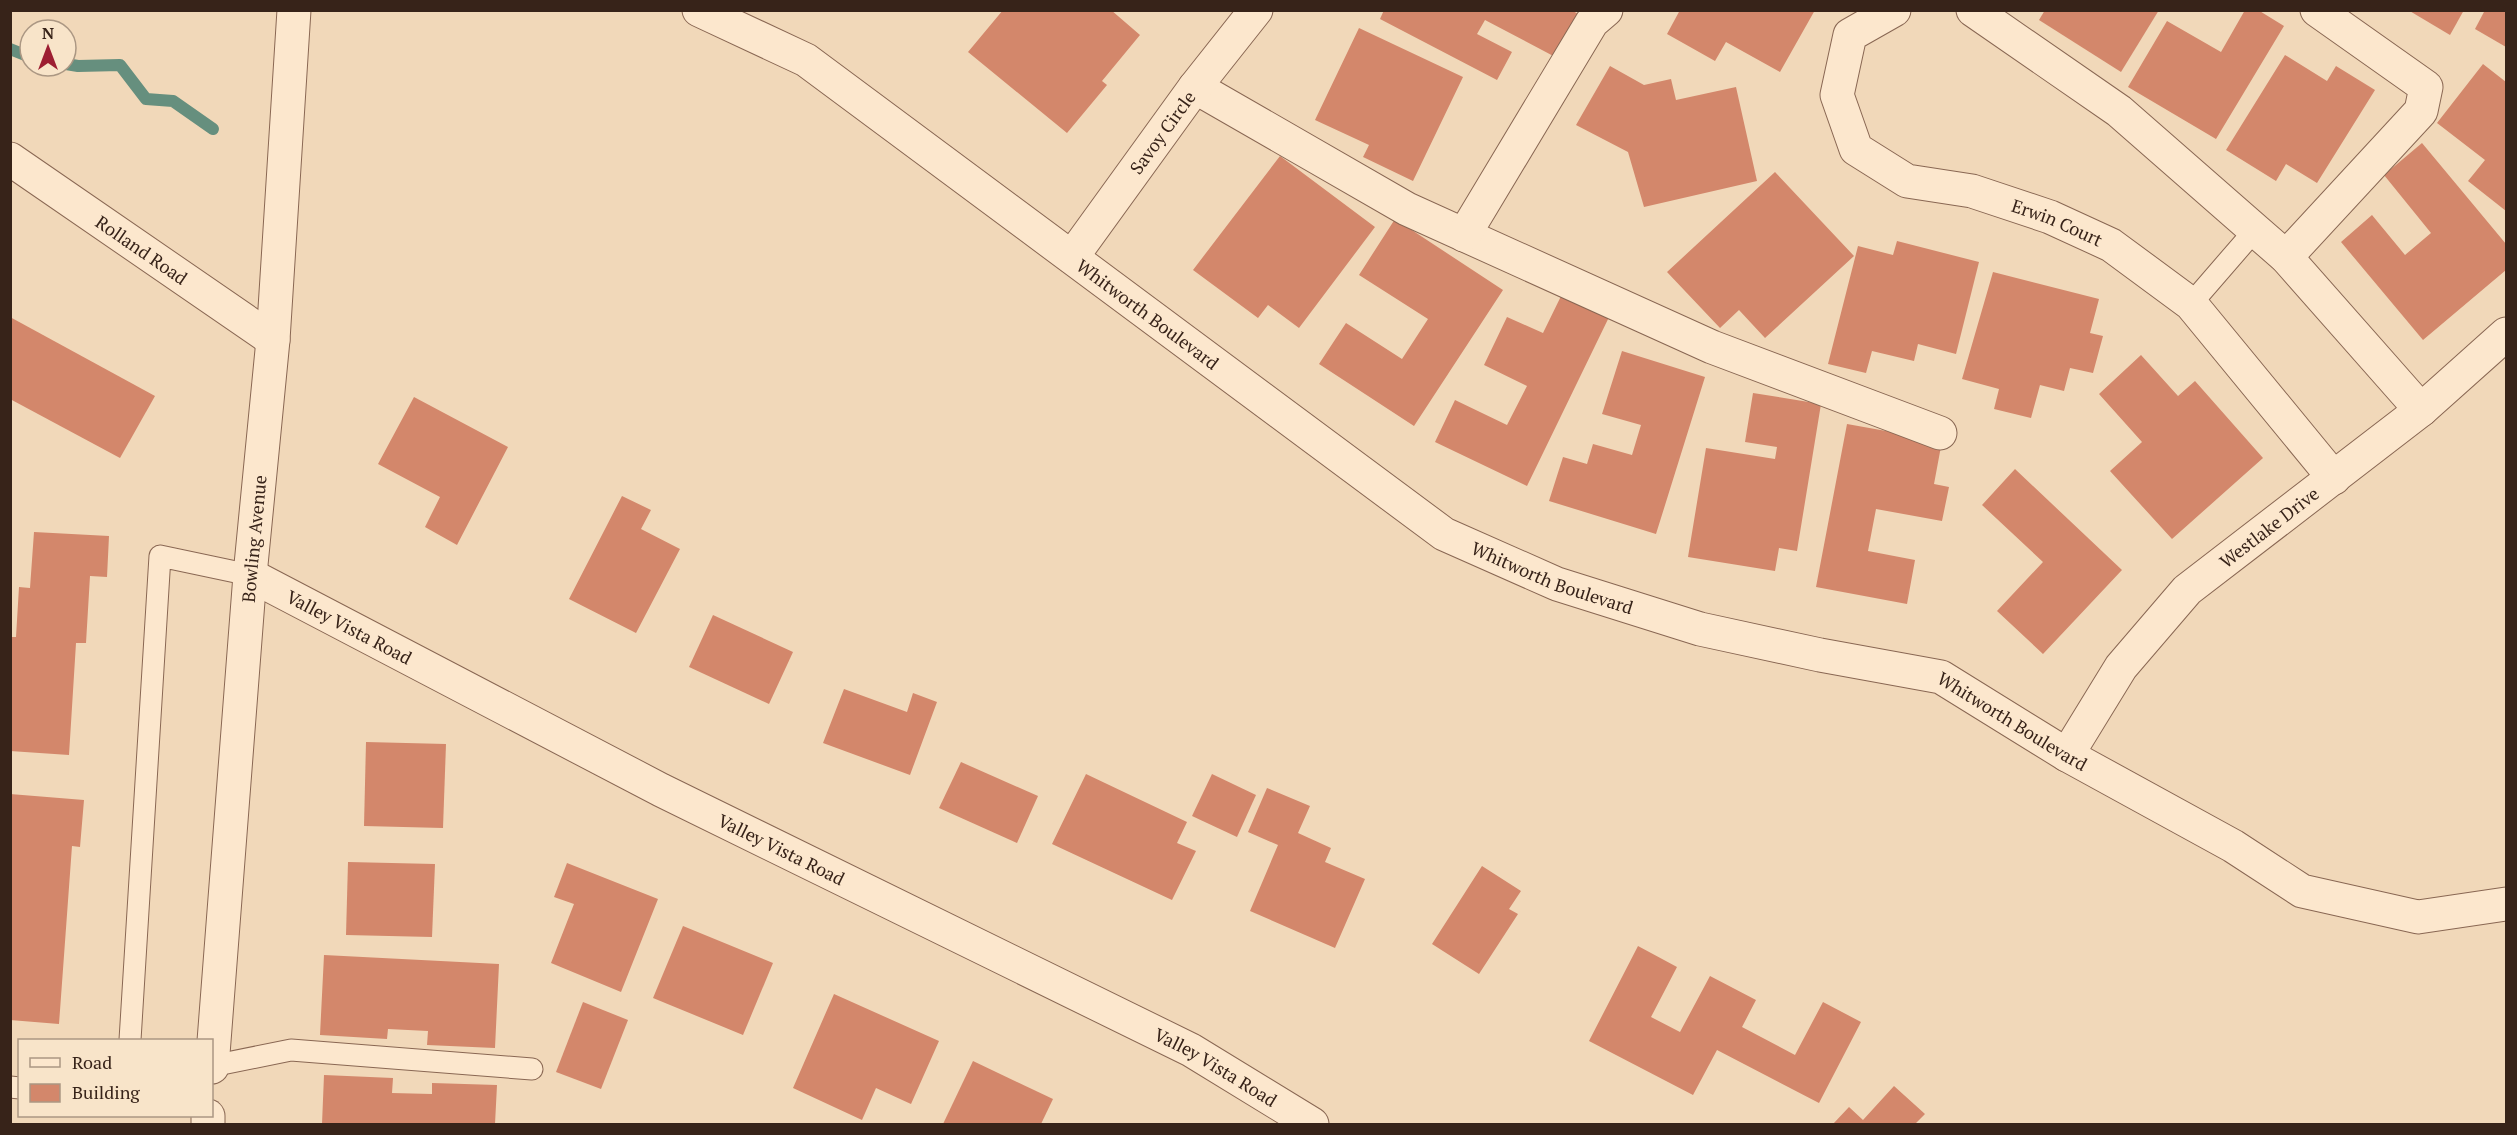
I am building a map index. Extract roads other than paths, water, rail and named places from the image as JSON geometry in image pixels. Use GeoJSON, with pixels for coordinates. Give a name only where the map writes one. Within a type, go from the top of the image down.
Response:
{"type":"FeatureCollection","features":[{"type":"Feature","properties":{"kind":"street","name":"Bowling Avenue"},"geometry":{"type":"LineString","coordinates":[[213,1053],[250,575],[273,340],[294,10]]}},
{"type":"Feature","properties":{"kind":"street","name":"Whitworth Boulevard"},"geometry":{"type":"LineString","coordinates":[[699,10],[806,60],[1444,534],[1557,584],[1700,629],[1820,655],[1941,677],[2067,755],[2234,846],[2302,891],[2418,918],[2506,904]]}},
{"type":"Feature","properties":{"kind":"street","name":"Savoy Circle"},"geometry":{"type":"LineString","coordinates":[[1072,257],[1195,87],[1256,10]]}},
{"type":"Feature","properties":{"kind":"street"},"geometry":{"type":"LineString","coordinates":[[1464,236],[1592,22],[1606,10]]}},
{"type":"Feature","properties":{"kind":"street","name":"Erwin Court"},"geometry":{"type":"LineString","coordinates":[[1894,10],[1850,35],[1837,95],[1856,149],[1907,181],[1972,191],[2050,217],[2110,245],[2191,304],[2334,478]]}},
{"type":"Feature","properties":{"kind":"street"},"geometry":{"type":"LineString","coordinates":[[1973,10],[2120,111],[2286,257],[2421,410]]}},
{"type":"Feature","properties":{"kind":"street"},"geometry":{"type":"LineString","coordinates":[[2286,257],[2421,111],[2426,87],[2317,10]]}},
{"type":"Feature","properties":{"kind":"street"},"geometry":{"type":"LineString","coordinates":[[1195,87],[1407,209],[1464,236],[1712,347],[1940,433]]}},
{"type":"Feature","properties":{"kind":"street","name":"Rolland Road"},"geometry":{"type":"LineString","coordinates":[[10,159],[273,340]]}},
{"type":"Feature","properties":{"kind":"street","name":"Westlake Drive"},"geometry":{"type":"LineString","coordinates":[[2067,755],[2121,667],[2187,590],[2421,410],[2506,334]]}},
{"type":"Feature","properties":{"kind":"street","name":"Valley Vista Road"},"geometry":{"type":"LineString","coordinates":[[250,575],[661,790],[1191,1050],[1312,1125]]}},
{"type":"Feature","properties":{"kind":"lane"},"geometry":{"type":"LineString","coordinates":[[2191,304],[2255,230]]}},
{"type":"Feature","properties":{"kind":"lane"},"geometry":{"type":"LineString","coordinates":[[130,1039],[160,556],[250,575]]}},
{"type":"Feature","properties":{"kind":"lane"},"geometry":{"type":"LineString","coordinates":[[213,1066],[291,1050],[532,1069]]}},
{"type":"Feature","properties":{"kind":"waterway"},"geometry":{"type":"LineString","coordinates":[[10,49],[18,52]]}},
{"type":"Feature","properties":{"kind":"waterway"},"geometry":{"type":"LineString","coordinates":[[78,66],[120,65],[146,99],[173,101],[213,129]]}}]}
